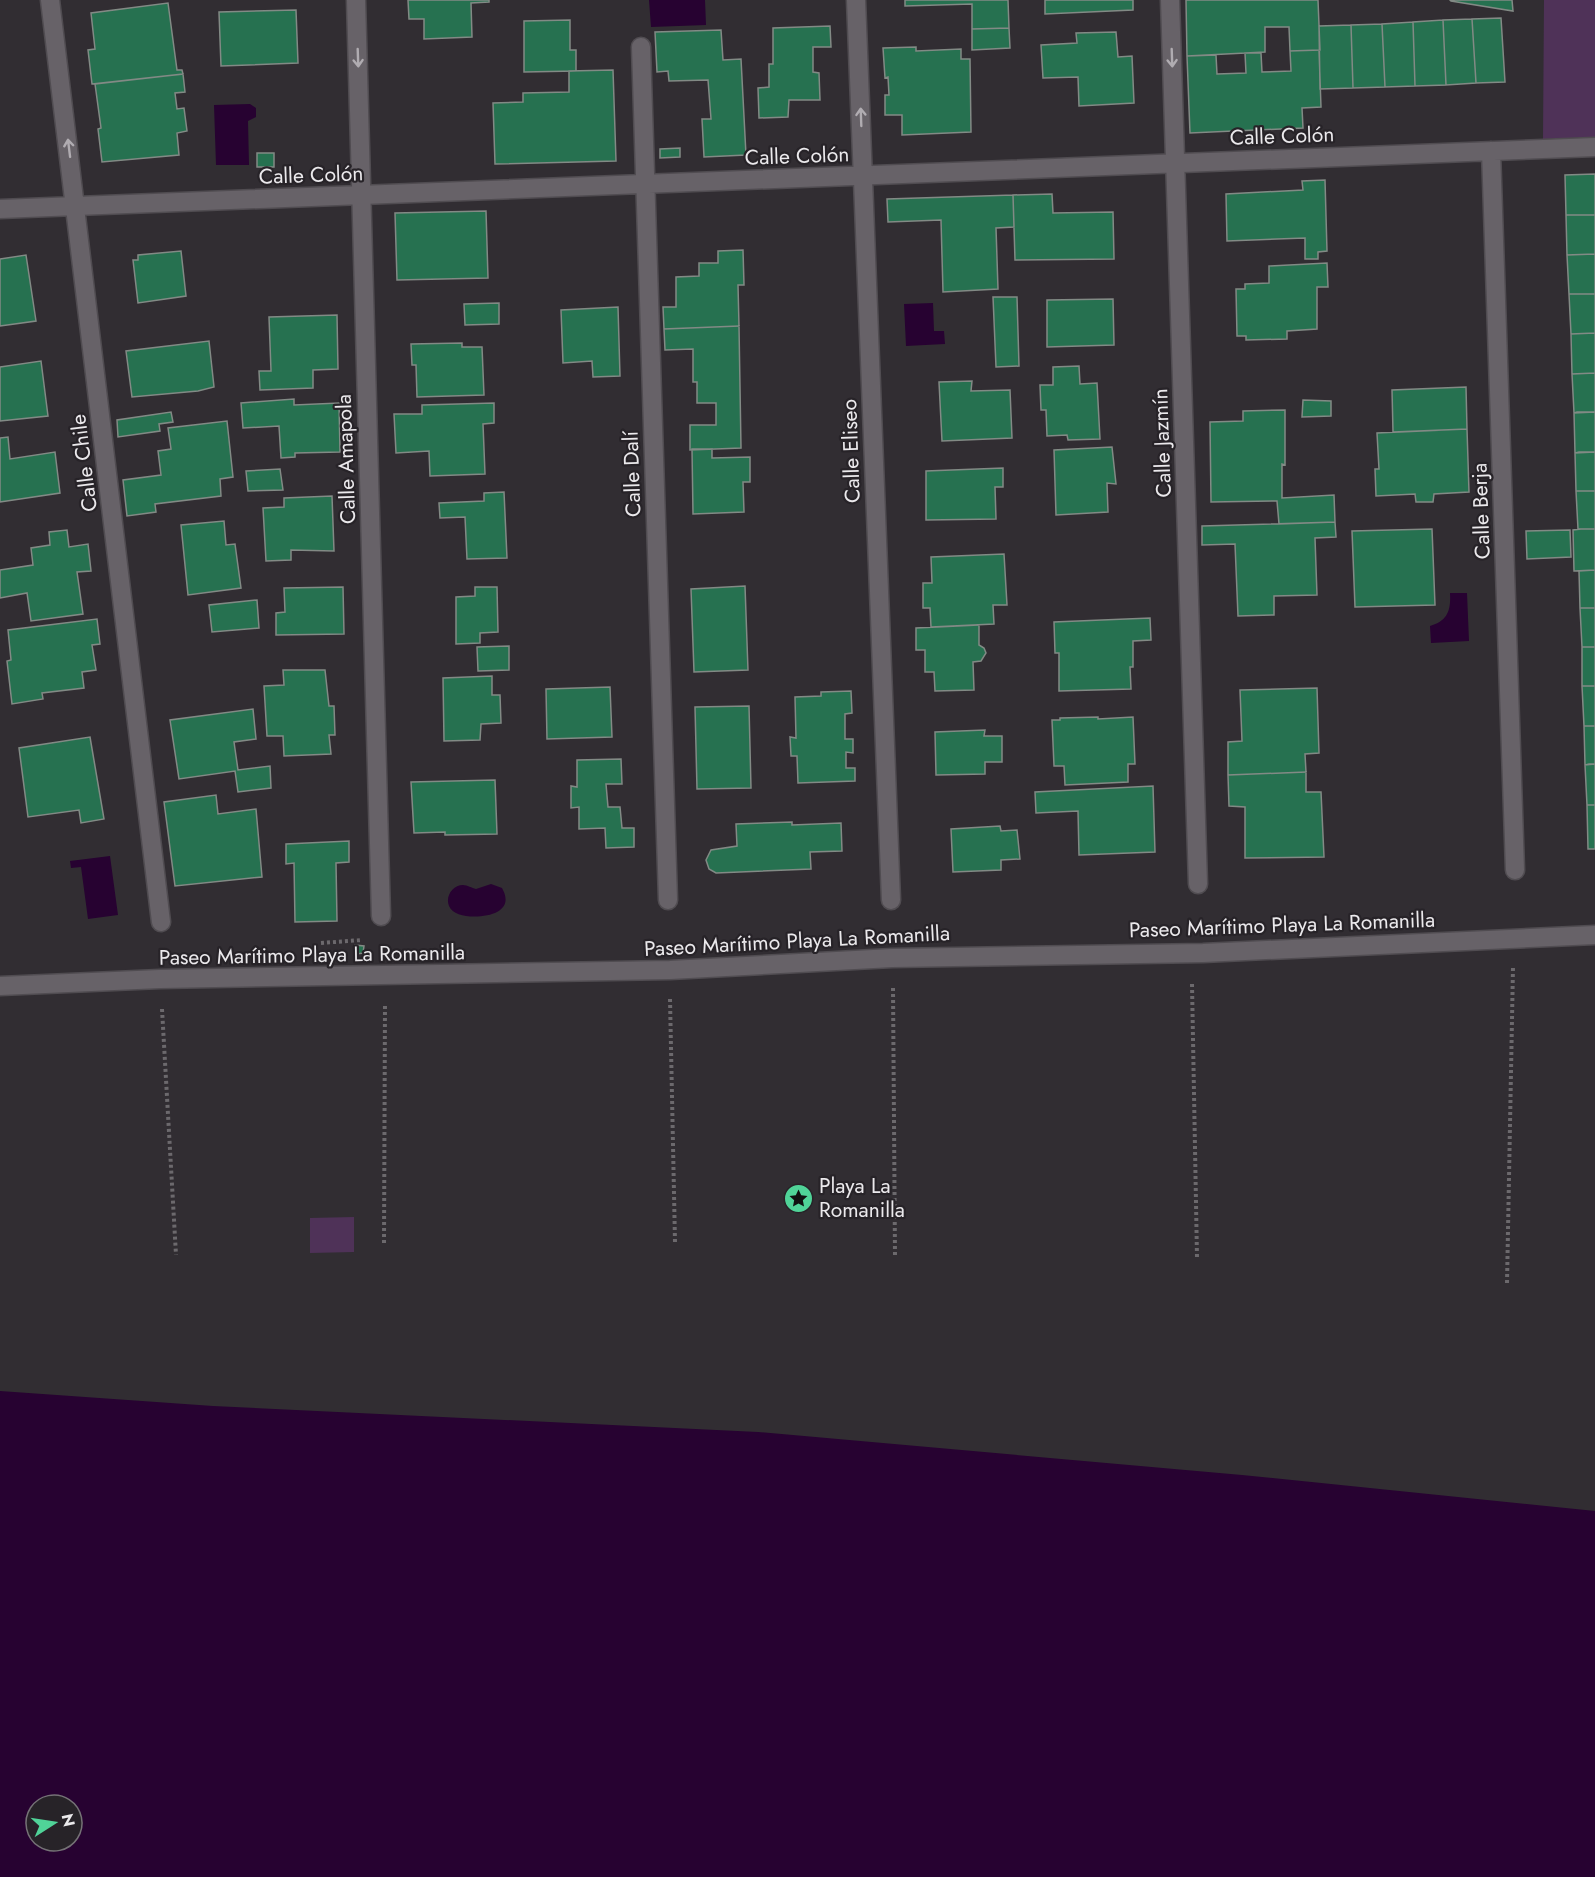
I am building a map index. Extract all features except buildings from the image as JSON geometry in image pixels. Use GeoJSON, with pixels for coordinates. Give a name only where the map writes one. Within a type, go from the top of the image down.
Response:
{"type":"FeatureCollection","features":[{"type":"Feature","properties":{"kind":"street","name":"Calle Chile"},"geometry":{"type":"LineString","coordinates":[[50,0],[161,922]]}},
{"type":"Feature","properties":{"kind":"street","name":"Calle Amapola"},"geometry":{"type":"LineString","coordinates":[[356,0],[381,916]]}},
{"type":"Feature","properties":{"kind":"street","name":"Calle Eliseo"},"geometry":{"type":"LineString","coordinates":[[856,0],[891,900]]}},
{"type":"Feature","properties":{"kind":"street","name":"Calle Jazmín"},"geometry":{"type":"LineString","coordinates":[[1170,0],[1198,884]]}},
{"type":"Feature","properties":{"kind":"street","name":"Calle Dalí"},"geometry":{"type":"LineString","coordinates":[[641,47],[668,900]]}},
{"type":"Feature","properties":{"kind":"street","name":"Calle Colón"},"geometry":{"type":"LineString","coordinates":[[0,209],[1595,147]]}},
{"type":"Feature","properties":{"kind":"street","name":"Calle Berja"},"geometry":{"type":"LineString","coordinates":[[1491,151],[1515,870]]}},
{"type":"Feature","properties":{"kind":"street","name":"Paseo Marítimo Playa La Romanilla"},"geometry":{"type":"LineString","coordinates":[[0,986],[160,979],[670,970],[892,958],[1191,953],[1595,935]]}},
{"type":"Feature","properties":{"kind":"path"},"geometry":{"type":"LineString","coordinates":[[1507,1283],[1515,937]]}},
{"type":"Feature","properties":{"kind":"path"},"geometry":{"type":"LineString","coordinates":[[1191,953],[1197,1257]]}},
{"type":"Feature","properties":{"kind":"path"},"geometry":{"type":"LineString","coordinates":[[892,958],[896,1255]]}},
{"type":"Feature","properties":{"kind":"path"},"geometry":{"type":"LineString","coordinates":[[670,970],[675,1242]]}},
{"type":"Feature","properties":{"kind":"path"},"geometry":{"type":"LineString","coordinates":[[384,1243],[385,976]]}},
{"type":"Feature","properties":{"kind":"path"},"geometry":{"type":"LineString","coordinates":[[160,979],[176,1255]]}},
{"type":"Feature","properties":{"kind":"shaded area"},"geometry":{"type":"Polygon","coordinates":[[[649,0],[705,0],[706,25],[651,27],[649,0]]]}},
{"type":"Feature","properties":{"kind":"shaded area"},"geometry":{"type":"Polygon","coordinates":[[[1544,0],[1595,0],[1595,137],[1543,139],[1544,0]]]}},
{"type":"Feature","properties":{"kind":"shaded area"},"geometry":{"type":"Polygon","coordinates":[[[250,104],[256,108],[256,117],[248,121],[249,165],[216,165],[214,105],[250,104]]]}},
{"type":"Feature","properties":{"kind":"shaded area"},"geometry":{"type":"Polygon","coordinates":[[[933,303],[934,331],[944,331],[945,344],[906,346],[904,304],[933,303]]]}},
{"type":"Feature","properties":{"kind":"shaded area"},"geometry":{"type":"Polygon","coordinates":[[[1450,593],[1467,593],[1469,641],[1431,643],[1430,626],[1445,618],[1450,605],[1450,593]]]}},
{"type":"Feature","properties":{"kind":"shaded area"},"geometry":{"type":"Polygon","coordinates":[[[110,856],[118,915],[88,919],[81,867],[71,868],[70,861],[110,856]]]}},
{"type":"Feature","properties":{"kind":"shaded area"},"geometry":{"type":"Polygon","coordinates":[[[491,884],[502,888],[505,895],[506,901],[501,910],[486,916],[464,916],[452,911],[448,898],[453,889],[459,885],[476,889],[491,884]]]}},
{"type":"Feature","properties":{"kind":"shaded area"},"geometry":{"type":"Polygon","coordinates":[[[354,1217],[354,1252],[310,1253],[310,1218],[354,1217]]]}},
{"type":"Feature","properties":{"kind":"shaded area"},"geometry":{"type":"Polygon","coordinates":[[[0,1391],[213,1406],[758,1432],[1242,1475],[1595,1511],[1595,1877],[0,1877],[0,1391]]]}},
{"type":"Feature","properties":{"kind":"place","name":"Playa La Romanilla"},"geometry":{"type":"Point","coordinates":[798,1198]}}]}
